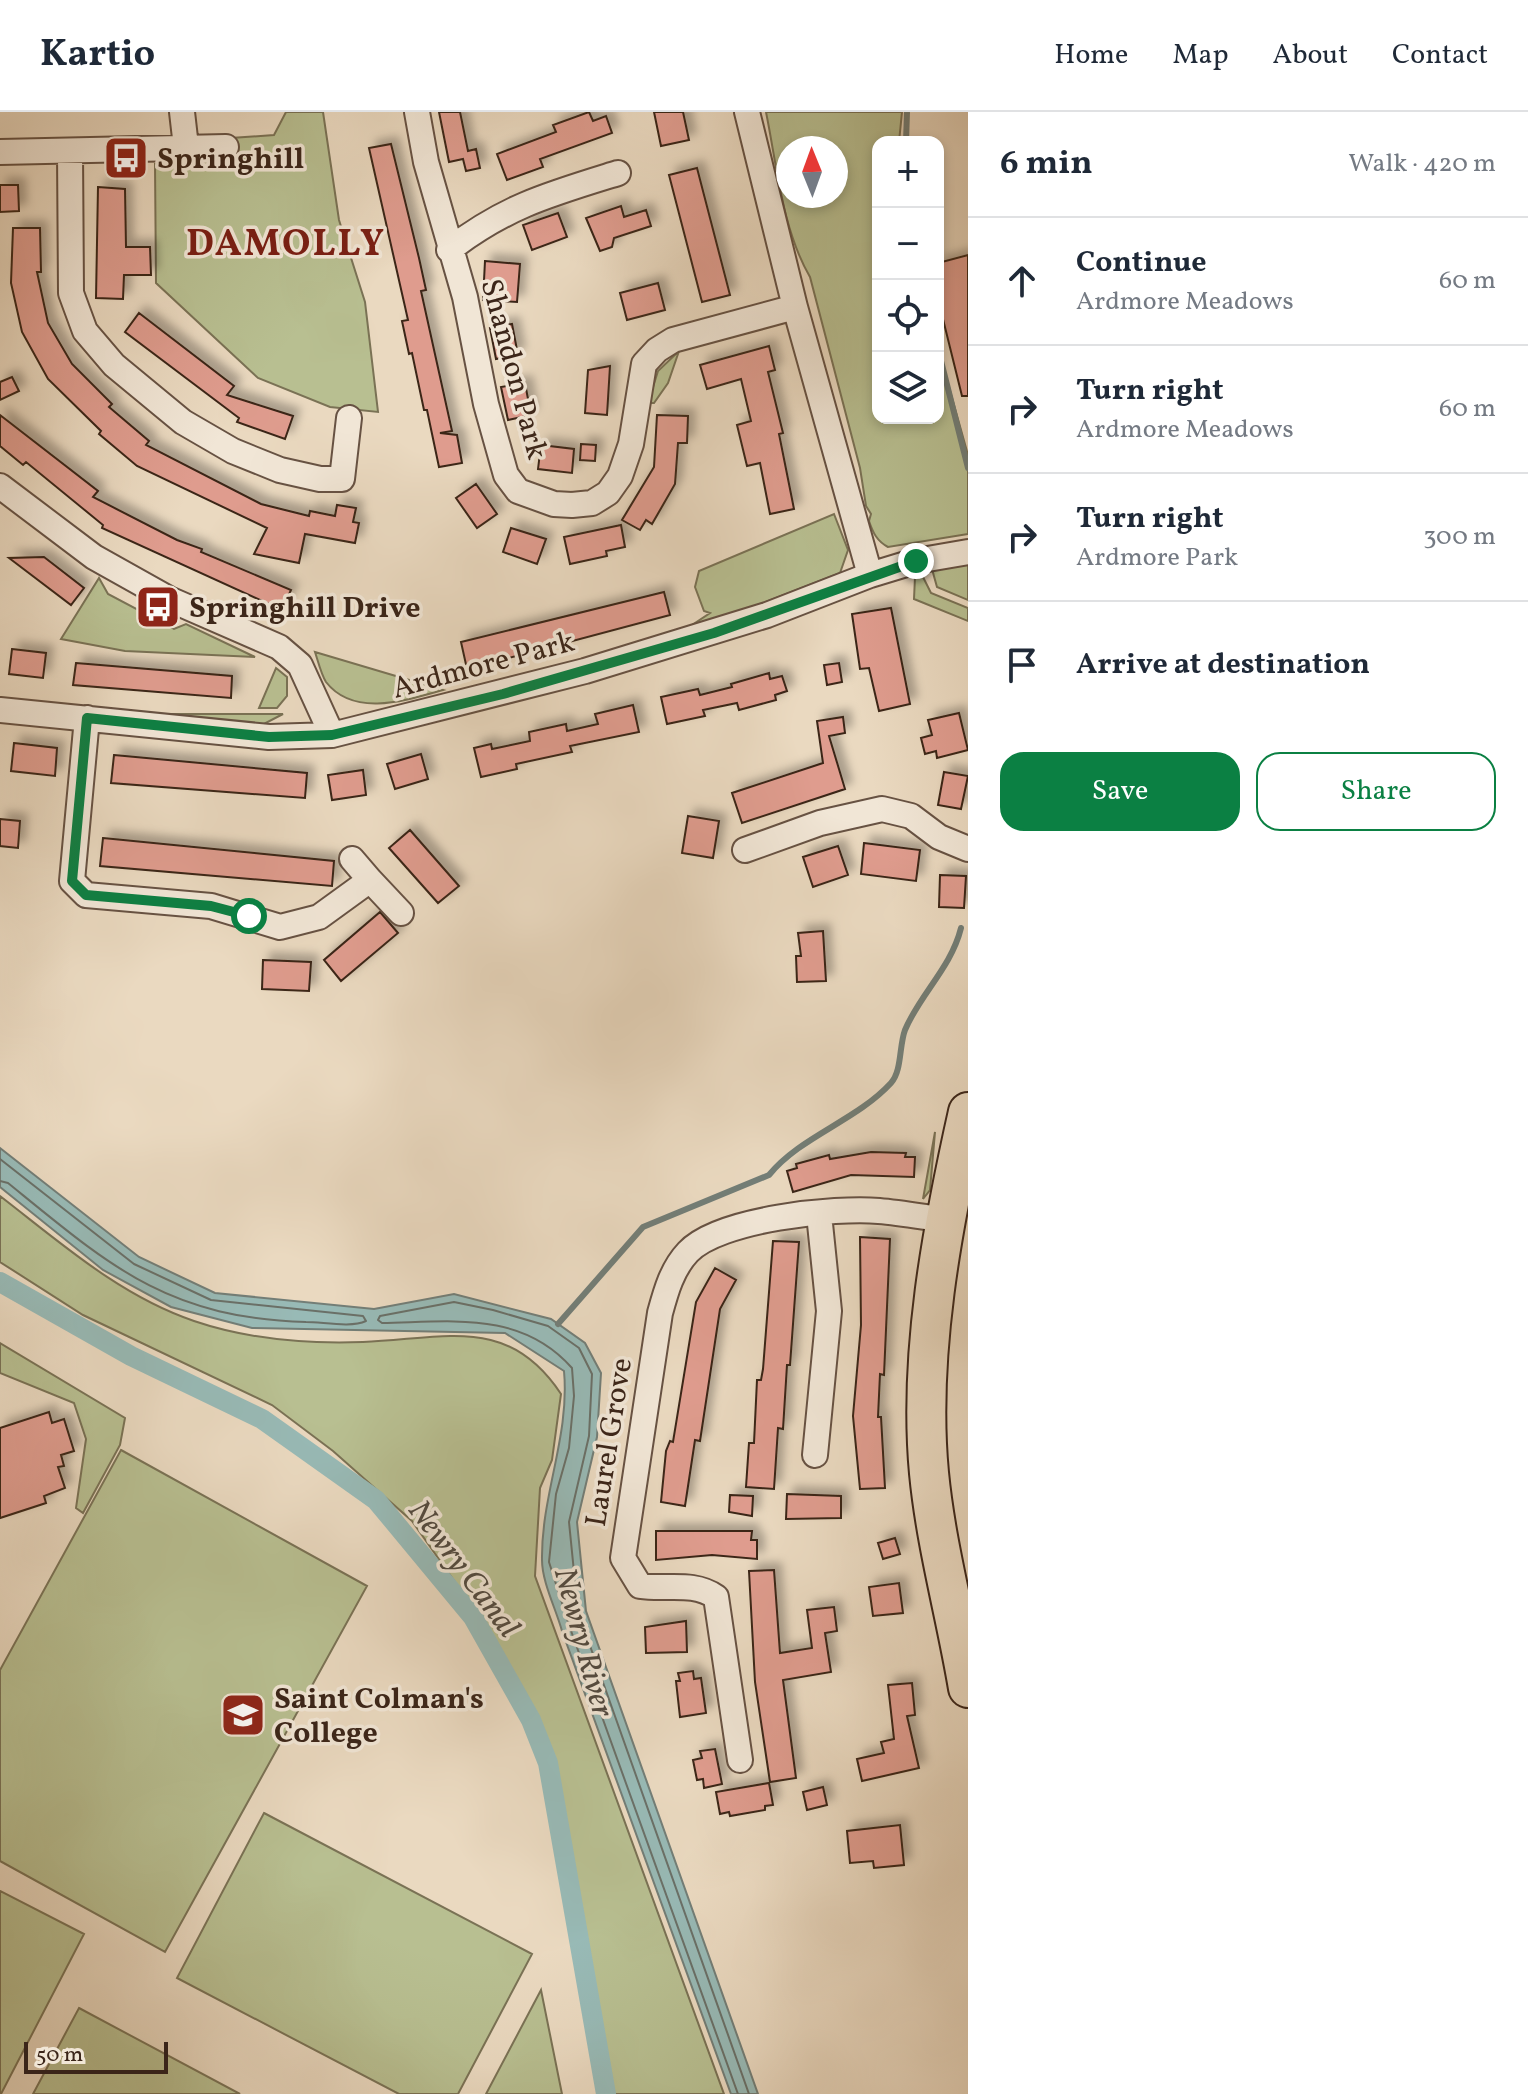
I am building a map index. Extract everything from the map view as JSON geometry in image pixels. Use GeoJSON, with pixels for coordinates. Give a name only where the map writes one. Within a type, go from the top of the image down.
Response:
{"type":"FeatureCollection","features":[{"type":"Feature","properties":{"kind":"highway"},"geometry":{"type":"LineString","coordinates":[[967,1123],[947,1220],[930,1352],[927,1435],[935,1514],[968,1688]]}},
{"type":"Feature","properties":{"kind":"street"},"geometry":{"type":"LineString","coordinates":[[182,112],[186,147]]}},
{"type":"Feature","properties":{"kind":"street","name":"Shandon Park"},"geometry":{"type":"LineString","coordinates":[[417,112],[449,250],[465,297],[486,404],[506,475],[518,491],[554,504],[592,503],[608,493],[620,476],[631,444],[644,364],[657,350],[673,340],[795,307]]}},
{"type":"Feature","properties":{"kind":"street"},"geometry":{"type":"LineString","coordinates":[[747,112],[795,307],[870,575]]}},
{"type":"Feature","properties":{"kind":"street"},"geometry":{"type":"LineString","coordinates":[[0,152],[226,147]]}},
{"type":"Feature","properties":{"kind":"street"},"geometry":{"type":"LineString","coordinates":[[70,152],[71,293],[85,331],[114,365],[183,422],[233,451],[280,470],[320,479],[342,479],[349,418]]}},
{"type":"Feature","properties":{"kind":"street","name":"Shandon Park"},"geometry":{"type":"LineString","coordinates":[[449,250],[486,221],[536,199],[618,173]]}},
{"type":"Feature","properties":{"kind":"street"},"geometry":{"type":"LineString","coordinates":[[3,496],[94,557],[169,599],[279,647],[300,665],[332,735]]}},
{"type":"Feature","properties":{"kind":"street","name":"Ardmore Park"},"geometry":{"type":"LineString","coordinates":[[0,710],[269,737],[332,735],[503,694],[714,633],[870,575],[916,561],[968,552]]}},
{"type":"Feature","properties":{"kind":"street"},"geometry":{"type":"LineString","coordinates":[[87,718],[72,881],[86,895],[211,906],[280,927],[319,917],[370,880]]}},
{"type":"Feature","properties":{"kind":"street"},"geometry":{"type":"LineString","coordinates":[[745,850],[820,823],[882,809],[911,816],[939,837],[968,849]]}},
{"type":"Feature","properties":{"kind":"street"},"geometry":{"type":"LineString","coordinates":[[352,859],[401,913]]}},
{"type":"Feature","properties":{"kind":"street","name":"Laurel Grove"},"geometry":{"type":"LineString","coordinates":[[740,1760],[716,1597],[700,1586],[663,1589],[640,1586],[623,1558],[660,1313],[669,1280],[689,1251],[715,1234],[754,1221],[876,1210],[947,1220]]}},
{"type":"Feature","properties":{"kind":"street"},"geometry":{"type":"LineString","coordinates":[[815,1455],[829,1311],[819,1214]]}},
{"type":"Feature","properties":{"kind":"green space"},"geometry":{"type":"Polygon","coordinates":[[[286,112],[323,112],[339,220],[365,302],[378,412],[330,407],[258,378],[156,283],[155,164],[229,161],[231,138],[274,135],[286,112]]]}},
{"type":"Feature","properties":{"kind":"green space"},"geometry":{"type":"Polygon","coordinates":[[[766,112],[902,112],[900,136],[872,136],[872,424],[944,424],[944,369],[968,455],[968,534],[888,547],[874,533],[810,277],[793,239],[785,208],[848,208],[848,136],[776,136],[776,169],[766,112]]]}},
{"type":"Feature","properties":{"kind":"green space"},"geometry":{"type":"Polygon","coordinates":[[[679,351],[668,383],[654,403],[648,403],[658,371],[679,351]]]}},
{"type":"Feature","properties":{"kind":"green space"},"geometry":{"type":"Polygon","coordinates":[[[834,514],[848,550],[840,573],[693,630],[689,627],[710,613],[704,611],[695,587],[699,571],[834,514]]]}},
{"type":"Feature","properties":{"kind":"green space"},"geometry":{"type":"Polygon","coordinates":[[[968,564],[968,600],[937,587],[932,569],[968,564]]]}},
{"type":"Feature","properties":{"kind":"green space"},"geometry":{"type":"Polygon","coordinates":[[[915,577],[923,577],[931,593],[968,608],[968,621],[914,599],[915,577]]]}},
{"type":"Feature","properties":{"kind":"green space"},"geometry":{"type":"Polygon","coordinates":[[[99,578],[108,594],[174,629],[186,624],[255,657],[125,651],[61,639],[99,578]]]}},
{"type":"Feature","properties":{"kind":"green space"},"geometry":{"type":"Polygon","coordinates":[[[315,652],[443,690],[382,703],[351,700],[326,682],[315,652]]]}},
{"type":"Feature","properties":{"kind":"green space"},"geometry":{"type":"Polygon","coordinates":[[[276,668],[287,677],[287,696],[277,708],[259,708],[276,668]]]}},
{"type":"Feature","properties":{"kind":"green space"},"geometry":{"type":"Polygon","coordinates":[[[155,714],[283,714],[262,725],[155,714]]]}},
{"type":"Feature","properties":{"kind":"green space"},"geometry":{"type":"Polygon","coordinates":[[[935,1132],[930,1190],[923,1199],[935,1132]]]}},
{"type":"Feature","properties":{"kind":"green space"},"geometry":{"type":"Polygon","coordinates":[[[0,1196],[116,1283],[141,1298],[194,1321],[256,1336],[299,1341],[363,1342],[473,1337],[497,1342],[519,1352],[541,1369],[561,1394],[552,1460],[540,1488],[535,1576],[724,2094],[612,2094],[551,1756],[495,1639],[412,1521],[333,1451],[272,1405],[83,1315],[0,1262],[0,1196]]]}},
{"type":"Feature","properties":{"kind":"green space"},"geometry":{"type":"Polygon","coordinates":[[[0,1343],[125,1418],[120,1445],[83,1513],[76,1508],[86,1439],[74,1403],[0,1373],[0,1343]]]}},
{"type":"Feature","properties":{"kind":"green space"},"geometry":{"type":"Polygon","coordinates":[[[121,1450],[367,1586],[165,1952],[0,1861],[0,1670],[121,1450]]]}},
{"type":"Feature","properties":{"kind":"green space"},"geometry":{"type":"Polygon","coordinates":[[[264,1813],[532,1954],[458,2094],[399,2094],[177,1978],[264,1813]]]}},
{"type":"Feature","properties":{"kind":"green space"},"geometry":{"type":"Polygon","coordinates":[[[0,1891],[84,1934],[1,2094],[0,2094],[0,1891]]]}},
{"type":"Feature","properties":{"kind":"green space"},"geometry":{"type":"Polygon","coordinates":[[[541,1990],[562,2094],[486,2094],[541,1990]]]}},
{"type":"Feature","properties":{"kind":"green space"},"geometry":{"type":"Polygon","coordinates":[[[79,2008],[240,2094],[33,2094],[79,2008]]]}},
{"type":"Feature","properties":{"kind":"water","name":"Newry River"},"geometry":{"type":"Polygon","coordinates":[[[0,1148],[139,1257],[215,1293],[374,1309],[454,1294],[551,1319],[585,1343],[601,1373],[597,1437],[577,1522],[586,1611],[758,2094],[731,2094],[544,1577],[543,1536],[563,1419],[564,1371],[505,1333],[252,1328],[171,1307],[103,1270],[0,1187],[0,1148]]]}},
{"type":"Feature","properties":{"kind":"building"},"geometry":{"type":"Polygon","coordinates":[[[439,112],[460,112],[468,151],[476,149],[480,168],[466,171],[463,159],[449,162],[439,112]]]}},
{"type":"Feature","properties":{"kind":"building"},"geometry":{"type":"Polygon","coordinates":[[[589,112],[593,121],[606,116],[612,133],[540,159],[543,167],[507,180],[497,154],[556,132],[553,125],[589,112]]]}},
{"type":"Feature","properties":{"kind":"building"},"geometry":{"type":"Polygon","coordinates":[[[654,112],[683,112],[689,140],[661,146],[654,112]]]}},
{"type":"Feature","properties":{"kind":"building"},"geometry":{"type":"Polygon","coordinates":[[[391,144],[426,290],[421,291],[452,431],[440,433],[457,435],[462,463],[439,467],[412,353],[409,354],[402,321],[408,320],[369,148],[391,144]]]}},
{"type":"Feature","properties":{"kind":"building"},"geometry":{"type":"Polygon","coordinates":[[[697,168],[730,295],[702,302],[669,175],[697,168]]]}},
{"type":"Feature","properties":{"kind":"building"},"geometry":{"type":"Polygon","coordinates":[[[0,185],[18,185],[19,211],[0,212],[0,185]]]}},
{"type":"Feature","properties":{"kind":"building"},"geometry":{"type":"Polygon","coordinates":[[[98,187],[125,189],[126,247],[150,247],[151,275],[124,275],[123,299],[96,298],[98,187]]]}},
{"type":"Feature","properties":{"kind":"building"},"geometry":{"type":"Polygon","coordinates":[[[621,206],[624,217],[646,210],[651,226],[614,238],[612,247],[600,251],[586,218],[621,206]]]}},
{"type":"Feature","properties":{"kind":"building"},"geometry":{"type":"Polygon","coordinates":[[[558,213],[567,237],[532,250],[523,225],[558,213]]]}},
{"type":"Feature","properties":{"kind":"building"},"geometry":{"type":"Polygon","coordinates":[[[13,228],[40,228],[41,272],[37,272],[48,323],[72,364],[112,404],[109,407],[149,441],[146,445],[261,504],[309,516],[310,511],[335,516],[337,505],[356,508],[353,522],[359,523],[355,543],[305,534],[299,563],[254,554],[267,528],[137,466],[99,434],[101,431],[48,379],[22,332],[11,283],[13,228]]]}},
{"type":"Feature","properties":{"kind":"building"},"geometry":{"type":"Polygon","coordinates":[[[968,255],[968,396],[962,396],[944,323],[944,261],[968,255]]]}},
{"type":"Feature","properties":{"kind":"building"},"geometry":{"type":"Polygon","coordinates":[[[485,261],[520,264],[517,302],[483,300],[485,261]]]}},
{"type":"Feature","properties":{"kind":"building"},"geometry":{"type":"Polygon","coordinates":[[[658,283],[665,310],[627,320],[620,293],[658,283]]]}},
{"type":"Feature","properties":{"kind":"building"},"geometry":{"type":"Polygon","coordinates":[[[139,313],[234,386],[227,395],[293,416],[285,439],[237,422],[239,418],[125,332],[139,313]]]}},
{"type":"Feature","properties":{"kind":"building"},"geometry":{"type":"Polygon","coordinates":[[[512,324],[518,355],[496,359],[490,328],[512,324]]]}},
{"type":"Feature","properties":{"kind":"building"},"geometry":{"type":"Polygon","coordinates":[[[769,346],[775,370],[768,372],[783,433],[779,434],[794,509],[770,514],[760,463],[747,466],[737,425],[751,421],[741,379],[707,389],[700,365],[769,346]]]}},
{"type":"Feature","properties":{"kind":"building"},"geometry":{"type":"Polygon","coordinates":[[[610,366],[607,415],[585,413],[588,370],[610,366]]]}},
{"type":"Feature","properties":{"kind":"building"},"geometry":{"type":"Polygon","coordinates":[[[12,377],[19,391],[0,400],[0,382],[12,377]]]}},
{"type":"Feature","properties":{"kind":"building"},"geometry":{"type":"Polygon","coordinates":[[[525,383],[531,415],[508,420],[501,387],[525,383]]]}},
{"type":"Feature","properties":{"kind":"building"},"geometry":{"type":"Polygon","coordinates":[[[0,415],[98,491],[93,497],[177,540],[202,549],[201,552],[291,590],[282,610],[102,528],[103,525],[26,462],[23,465],[0,446],[0,415]]]}},
{"type":"Feature","properties":{"kind":"building"},"geometry":{"type":"Polygon","coordinates":[[[657,415],[688,416],[687,443],[678,443],[675,484],[652,524],[646,520],[640,530],[622,520],[654,467],[657,415]]]}},
{"type":"Feature","properties":{"kind":"building"},"geometry":{"type":"Polygon","coordinates":[[[581,444],[596,445],[595,461],[580,460],[581,444]]]}},
{"type":"Feature","properties":{"kind":"building"},"geometry":{"type":"Polygon","coordinates":[[[541,445],[574,449],[572,473],[538,469],[541,445]]]}},
{"type":"Feature","properties":{"kind":"building"},"geometry":{"type":"Polygon","coordinates":[[[476,484],[497,514],[477,528],[456,498],[476,484]]]}},
{"type":"Feature","properties":{"kind":"building"},"geometry":{"type":"Polygon","coordinates":[[[621,525],[625,547],[606,551],[607,556],[570,564],[564,537],[621,525]]]}},
{"type":"Feature","properties":{"kind":"building"},"geometry":{"type":"Polygon","coordinates":[[[511,528],[546,539],[537,564],[503,552],[511,528]]]}},
{"type":"Feature","properties":{"kind":"building"},"geometry":{"type":"Polygon","coordinates":[[[44,557],[84,588],[71,605],[9,558],[44,557]]]}},
{"type":"Feature","properties":{"kind":"building"},"geometry":{"type":"Polygon","coordinates":[[[664,592],[670,615],[467,669],[461,642],[664,592]]]}},
{"type":"Feature","properties":{"kind":"building"},"geometry":{"type":"Polygon","coordinates":[[[891,608],[910,704],[879,711],[869,668],[860,669],[852,614],[891,608]]]}},
{"type":"Feature","properties":{"kind":"building"},"geometry":{"type":"Polygon","coordinates":[[[12,649],[46,653],[43,678],[9,674],[12,649]]]}},
{"type":"Feature","properties":{"kind":"building"},"geometry":{"type":"Polygon","coordinates":[[[76,663],[232,676],[231,698],[73,685],[76,663]]]}},
{"type":"Feature","properties":{"kind":"building"},"geometry":{"type":"Polygon","coordinates":[[[839,663],[842,682],[827,685],[824,665],[839,663]]]}},
{"type":"Feature","properties":{"kind":"building"},"geometry":{"type":"Polygon","coordinates":[[[769,673],[770,679],[782,676],[787,691],[775,695],[776,700],[739,710],[737,703],[703,710],[705,716],[667,724],[661,697],[698,689],[700,695],[769,673]]]}},
{"type":"Feature","properties":{"kind":"building"},"geometry":{"type":"Polygon","coordinates":[[[633,705],[639,732],[570,746],[572,752],[516,764],[517,769],[481,777],[474,748],[491,744],[492,749],[530,741],[529,732],[566,724],[567,731],[598,724],[595,714],[633,705]]]}},
{"type":"Feature","properties":{"kind":"building"},"geometry":{"type":"Polygon","coordinates":[[[959,713],[968,750],[937,758],[936,751],[925,754],[921,738],[932,735],[928,720],[959,713]]]}},
{"type":"Feature","properties":{"kind":"building"},"geometry":{"type":"Polygon","coordinates":[[[843,717],[845,733],[829,736],[845,789],[742,823],[732,793],[823,763],[817,721],[843,717]]]}},
{"type":"Feature","properties":{"kind":"building"},"geometry":{"type":"Polygon","coordinates":[[[14,743],[57,748],[55,776],[11,771],[14,743]]]}},
{"type":"Feature","properties":{"kind":"building"},"geometry":{"type":"Polygon","coordinates":[[[421,754],[428,779],[395,789],[387,764],[421,754]]]}},
{"type":"Feature","properties":{"kind":"building"},"geometry":{"type":"Polygon","coordinates":[[[114,755],[307,773],[305,798],[111,783],[114,755]]]}},
{"type":"Feature","properties":{"kind":"building"},"geometry":{"type":"Polygon","coordinates":[[[363,770],[366,795],[332,800],[328,775],[363,770]]]}},
{"type":"Feature","properties":{"kind":"building"},"geometry":{"type":"Polygon","coordinates":[[[944,772],[968,776],[961,809],[938,805],[944,772]]]}},
{"type":"Feature","properties":{"kind":"building"},"geometry":{"type":"Polygon","coordinates":[[[688,816],[719,821],[713,858],[682,853],[688,816]]]}},
{"type":"Feature","properties":{"kind":"building"},"geometry":{"type":"Polygon","coordinates":[[[0,819],[20,821],[18,848],[0,846],[0,819]]]}},
{"type":"Feature","properties":{"kind":"building"},"geometry":{"type":"Polygon","coordinates":[[[410,830],[459,886],[438,903],[389,848],[410,830]]]}},
{"type":"Feature","properties":{"kind":"building"},"geometry":{"type":"Polygon","coordinates":[[[103,838],[334,861],[332,886],[100,866],[103,838]]]}},
{"type":"Feature","properties":{"kind":"building"},"geometry":{"type":"Polygon","coordinates":[[[864,843],[920,850],[916,881],[861,874],[864,843]]]}},
{"type":"Feature","properties":{"kind":"building"},"geometry":{"type":"Polygon","coordinates":[[[838,846],[848,875],[813,887],[803,857],[838,846]]]}},
{"type":"Feature","properties":{"kind":"building"},"geometry":{"type":"Polygon","coordinates":[[[940,875],[966,876],[964,908],[939,907],[940,875]]]}},
{"type":"Feature","properties":{"kind":"building"},"geometry":{"type":"Polygon","coordinates":[[[380,912],[398,933],[341,981],[324,960],[380,912]]]}},
{"type":"Feature","properties":{"kind":"building"},"geometry":{"type":"Polygon","coordinates":[[[823,931],[826,981],[797,982],[796,956],[801,956],[798,933],[823,931]]]}},
{"type":"Feature","properties":{"kind":"building"},"geometry":{"type":"Polygon","coordinates":[[[263,960],[311,962],[309,991],[262,989],[263,960]]]}},
{"type":"Feature","properties":{"kind":"building"},"geometry":{"type":"Polygon","coordinates":[[[871,1152],[906,1153],[905,1157],[915,1157],[914,1177],[851,1175],[793,1192],[787,1171],[797,1168],[796,1164],[829,1155],[830,1159],[871,1152]]]}},
{"type":"Feature","properties":{"kind":"building"},"geometry":{"type":"Polygon","coordinates":[[[860,1237],[890,1239],[884,1375],[880,1374],[878,1417],[881,1417],[885,1488],[860,1489],[853,1416],[861,1325],[860,1237]]]}},
{"type":"Feature","properties":{"kind":"building"},"geometry":{"type":"Polygon","coordinates":[[[773,1241],[799,1242],[790,1365],[787,1365],[783,1429],[778,1428],[774,1489],[746,1487],[749,1443],[754,1443],[757,1380],[761,1380],[763,1369],[773,1241]]]}},
{"type":"Feature","properties":{"kind":"building"},"geometry":{"type":"Polygon","coordinates":[[[715,1268],[736,1280],[720,1309],[700,1441],[695,1440],[685,1506],[661,1502],[666,1451],[670,1441],[673,1442],[696,1302],[715,1268]]]}},
{"type":"Feature","properties":{"kind":"building"},"geometry":{"type":"Polygon","coordinates":[[[49,1412],[52,1423],[64,1419],[74,1451],[61,1455],[64,1466],[58,1467],[65,1488],[44,1496],[46,1503],[0,1518],[0,1428],[49,1412]]]}},
{"type":"Feature","properties":{"kind":"building"},"geometry":{"type":"Polygon","coordinates":[[[787,1494],[841,1496],[841,1518],[786,1519],[787,1494]]]}},
{"type":"Feature","properties":{"kind":"building"},"geometry":{"type":"Polygon","coordinates":[[[730,1495],[753,1496],[752,1516],[729,1512],[730,1495]]]}},
{"type":"Feature","properties":{"kind":"building"},"geometry":{"type":"Polygon","coordinates":[[[656,1531],[752,1531],[751,1540],[757,1540],[757,1559],[712,1555],[656,1560],[656,1531]]]}},
{"type":"Feature","properties":{"kind":"building"},"geometry":{"type":"Polygon","coordinates":[[[895,1538],[900,1554],[883,1559],[878,1543],[895,1538]]]}},
{"type":"Feature","properties":{"kind":"building"},"geometry":{"type":"Polygon","coordinates":[[[774,1570],[780,1653],[812,1648],[807,1610],[834,1607],[837,1631],[825,1633],[831,1672],[783,1680],[796,1778],[770,1782],[755,1682],[749,1571],[774,1570]]]}},
{"type":"Feature","properties":{"kind":"building"},"geometry":{"type":"Polygon","coordinates":[[[899,1583],[903,1613],[873,1616],[869,1587],[899,1583]]]}},
{"type":"Feature","properties":{"kind":"building"},"geometry":{"type":"Polygon","coordinates":[[[686,1621],[687,1652],[646,1653],[645,1627],[686,1621]]]}},
{"type":"Feature","properties":{"kind":"building"},"geometry":{"type":"Polygon","coordinates":[[[693,1671],[694,1679],[701,1678],[706,1713],[680,1717],[678,1673],[693,1671]]]}},
{"type":"Feature","properties":{"kind":"building"},"geometry":{"type":"Polygon","coordinates":[[[912,1683],[915,1715],[907,1716],[919,1768],[862,1781],[857,1759],[884,1753],[881,1742],[894,1739],[888,1685],[912,1683]]]}},
{"type":"Feature","properties":{"kind":"building"},"geometry":{"type":"Polygon","coordinates":[[[715,1749],[722,1784],[704,1788],[703,1779],[697,1780],[693,1760],[702,1758],[700,1751],[715,1749]]]}},
{"type":"Feature","properties":{"kind":"building"},"geometry":{"type":"Polygon","coordinates":[[[769,1783],[773,1805],[765,1806],[765,1810],[730,1816],[729,1812],[720,1814],[716,1792],[769,1783]]]}},
{"type":"Feature","properties":{"kind":"building"},"geometry":{"type":"Polygon","coordinates":[[[823,1787],[827,1805],[807,1810],[803,1792],[823,1787]]]}},
{"type":"Feature","properties":{"kind":"building"},"geometry":{"type":"Polygon","coordinates":[[[900,1825],[904,1865],[874,1868],[873,1861],[850,1863],[847,1831],[900,1825]]]}},
{"type":"Feature","properties":{"kind":"waterway"},"geometry":{"type":"LineString","coordinates":[[906,136],[907,112]]}},
{"type":"Feature","properties":{"kind":"waterway"},"geometry":{"type":"LineString","coordinates":[[939,352],[968,468]]}},
{"type":"Feature","properties":{"kind":"waterway"},"geometry":{"type":"LineString","coordinates":[[558,1324],[643,1227],[769,1175],[782,1161],[862,1108],[891,1083],[897,1072],[905,1030],[950,956],[961,928]]}},
{"type":"Feature","properties":{"kind":"waterway","name":"Newry Canal"},"geometry":{"type":"LineString","coordinates":[[0,1282],[131,1356],[262,1419],[376,1500],[473,1617],[531,1720],[548,1763],[606,2094]]}},
{"type":"Feature","properties":{"kind":"place","name":"Springhill"},"geometry":{"type":"Point","coordinates":[126,158]}},
{"type":"Feature","properties":{"kind":"place","name":"Springhill Drive"},"geometry":{"type":"Point","coordinates":[158,607]}},
{"type":"Feature","properties":{"kind":"place","name":"Saint Colman's College"},"geometry":{"type":"Point","coordinates":[243,1715]}},
{"type":"Feature","properties":{"kind":"district","name":"DAMOLLY"},"geometry":{"type":"Point","coordinates":[286,242]}},
{"type":"Feature","properties":{"kind":"route"},"geometry":{"type":"LineString","coordinates":[[249,916],[211,906],[86,895],[72,881],[87,718],[269,737],[332,735],[503,694],[714,633],[916,561]]}}]}
